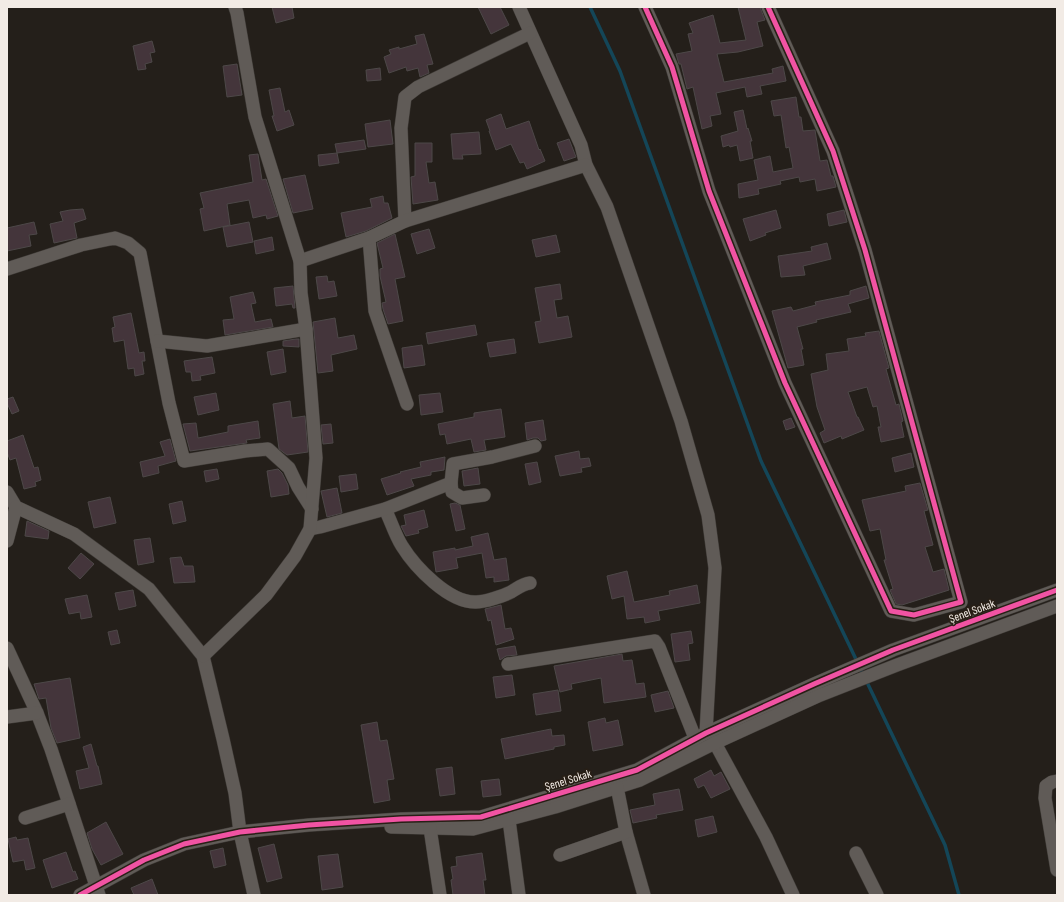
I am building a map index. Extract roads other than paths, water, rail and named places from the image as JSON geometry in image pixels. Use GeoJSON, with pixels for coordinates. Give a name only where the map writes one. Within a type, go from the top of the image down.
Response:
{"type":"FeatureCollection","features":[{"type":"Feature","properties":{"kind":"street"},"geometry":{"type":"LineString","coordinates":[[203,656],[266,595],[295,556],[310,529],[316,458],[306,329],[301,293],[300,261],[255,117],[238,13],[235,7]]}},
{"type":"Feature","properties":{"kind":"street"},"geometry":{"type":"LineString","coordinates":[[519,7],[580,145],[586,165],[607,207],[682,421],[708,515],[715,568],[701,735]]}},
{"type":"Feature","properties":{"kind":"street"},"geometry":{"type":"LineString","coordinates":[[644,7],[672,67],[709,191],[785,383],[891,611],[914,615],[961,602],[865,250],[833,151],[768,7]]}},
{"type":"Feature","properties":{"kind":"street"},"geometry":{"type":"LineString","coordinates":[[405,221],[402,128],[405,97],[418,88],[530,33]]}},
{"type":"Feature","properties":{"kind":"street"},"geometry":{"type":"LineString","coordinates":[[300,261],[369,238],[405,221],[586,165]]}},
{"type":"Feature","properties":{"kind":"street"},"geometry":{"type":"LineString","coordinates":[[7,269],[81,245],[115,238],[128,243],[140,253],[169,403],[184,461],[245,451],[268,449],[289,468],[298,487],[312,509]]}},
{"type":"Feature","properties":{"kind":"street"},"geometry":{"type":"LineString","coordinates":[[369,238],[374,311],[407,404]]}},
{"type":"Feature","properties":{"kind":"street"},"geometry":{"type":"LineString","coordinates":[[157,341],[207,346],[306,329]]}},
{"type":"Feature","properties":{"kind":"street"},"geometry":{"type":"LineString","coordinates":[[484,495],[462,498],[452,492],[451,483],[453,464],[492,457],[535,446]]}},
{"type":"Feature","properties":{"kind":"street"},"geometry":{"type":"LineString","coordinates":[[310,529],[385,510],[451,483]]}},
{"type":"Feature","properties":{"kind":"street"},"geometry":{"type":"LineString","coordinates":[[7,492],[16,507],[74,534],[149,589],[203,656],[235,793],[240,832],[254,895]]}},
{"type":"Feature","properties":{"kind":"street"},"geometry":{"type":"LineString","coordinates":[[7,541],[16,507]]}},
{"type":"Feature","properties":{"kind":"street"},"geometry":{"type":"LineString","coordinates":[[385,510],[401,546],[420,570],[438,585],[459,599],[476,602],[510,592],[522,584],[530,582]]}},
{"type":"Feature","properties":{"kind":"street","name":"Şenel Sokak"},"geometry":{"type":"LineString","coordinates":[[309,825],[473,829],[509,820],[640,780],[715,743],[893,650],[1057,590]]}},
{"type":"Feature","properties":{"kind":"street","name":"Şenel Sokak"},"geometry":{"type":"LineString","coordinates":[[309,825],[402,819],[481,817],[637,770],[701,735],[816,690],[897,665],[1057,606]]}},
{"type":"Feature","properties":{"kind":"street"},"geometry":{"type":"LineString","coordinates":[[508,664],[655,641],[701,735]]}},
{"type":"Feature","properties":{"kind":"street"},"geometry":{"type":"LineString","coordinates":[[7,648],[37,713],[51,749],[98,890]]}},
{"type":"Feature","properties":{"kind":"street"},"geometry":{"type":"LineString","coordinates":[[7,718],[37,713]]}},
{"type":"Feature","properties":{"kind":"street"},"geometry":{"type":"LineString","coordinates":[[715,743],[766,837],[792,895]]}},
{"type":"Feature","properties":{"kind":"street"},"geometry":{"type":"LineString","coordinates":[[1057,781],[1046,786],[1045,798],[1057,870]]}},
{"type":"Feature","properties":{"kind":"street"},"geometry":{"type":"LineString","coordinates":[[617,787],[626,832],[644,895]]}},
{"type":"Feature","properties":{"kind":"street"},"geometry":{"type":"LineString","coordinates":[[25,818],[69,804]]}},
{"type":"Feature","properties":{"kind":"street"},"geometry":{"type":"LineString","coordinates":[[509,820],[519,895]]}},
{"type":"Feature","properties":{"kind":"street"},"geometry":{"type":"LineString","coordinates":[[80,895],[98,890],[144,860],[184,844],[240,832],[309,825]]}},
{"type":"Feature","properties":{"kind":"street"},"geometry":{"type":"LineString","coordinates":[[430,828],[440,895]]}},
{"type":"Feature","properties":{"kind":"street"},"geometry":{"type":"LineString","coordinates":[[560,854],[626,832]]}},
{"type":"Feature","properties":{"kind":"street"},"geometry":{"type":"LineString","coordinates":[[856,852],[877,895]]}},
{"type":"Feature","properties":{"kind":"waterway"},"geometry":{"type":"LineString","coordinates":[[590,7],[620,71],[761,461],[945,845],[959,895]]}}]}
